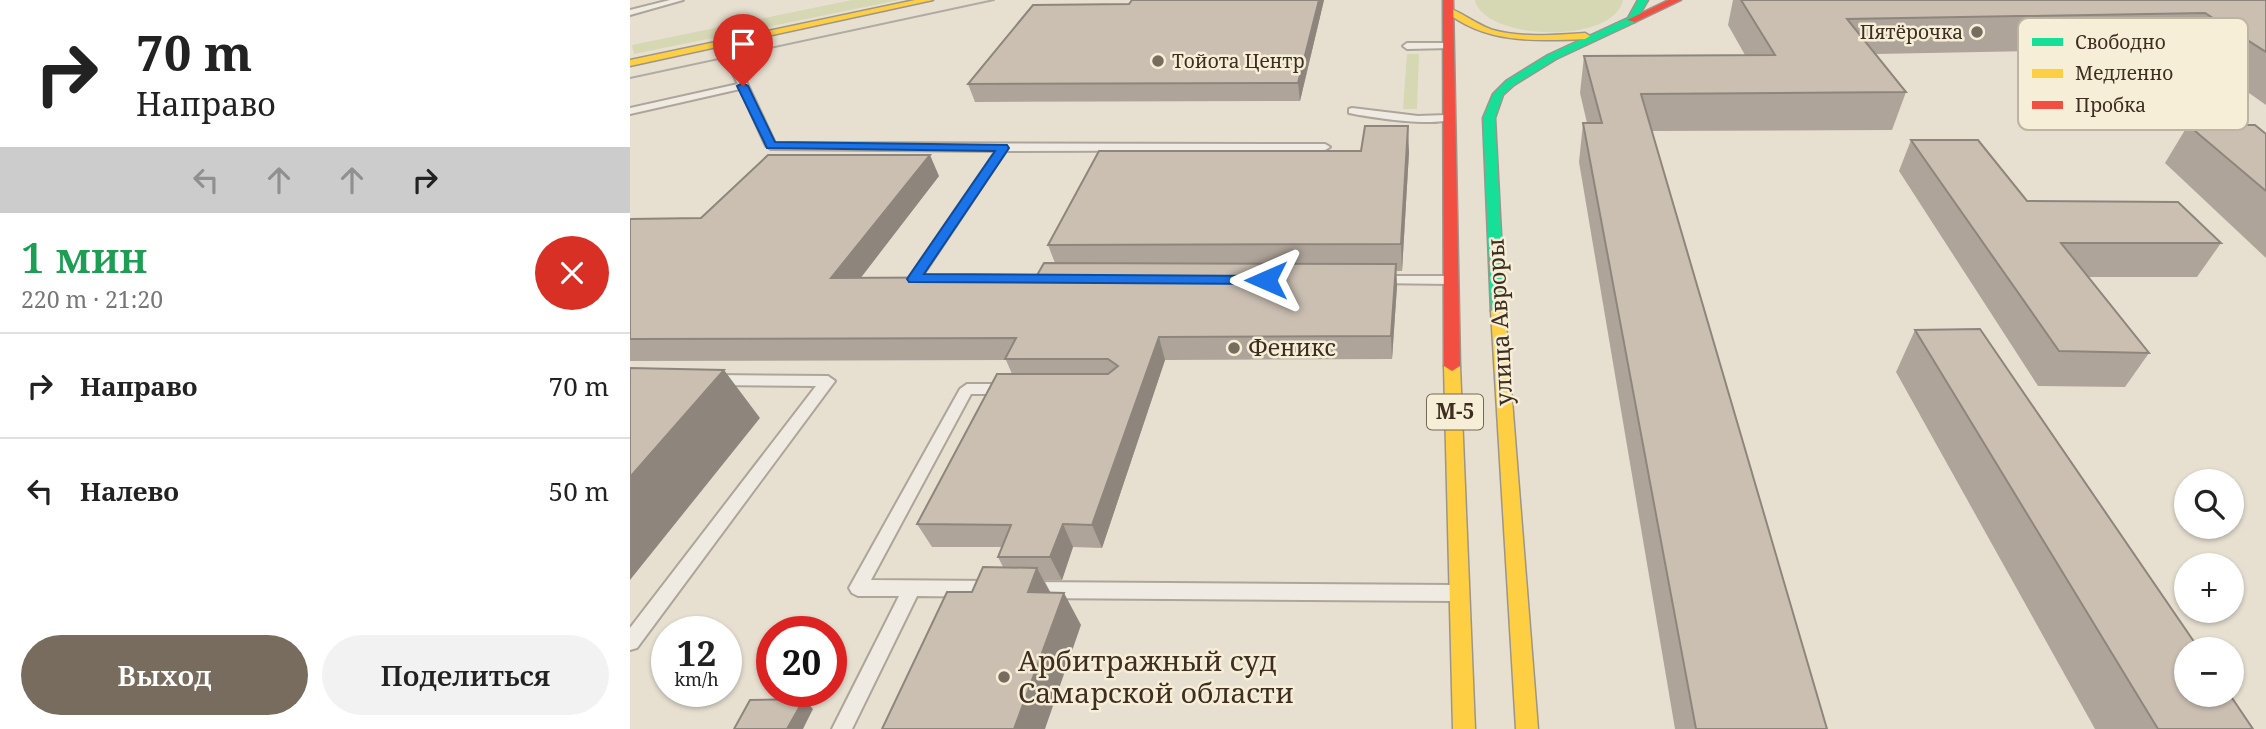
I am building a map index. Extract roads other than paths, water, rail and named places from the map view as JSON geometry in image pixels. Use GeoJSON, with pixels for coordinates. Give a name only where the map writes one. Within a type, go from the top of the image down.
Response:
{"type":"FeatureCollection","features":[{"type":"Feature","properties":{"kind":"main road"},"geometry":{"type":"LineString","coordinates":[[630,63],[928,0]]}},
{"type":"Feature","properties":{"kind":"main road"},"geometry":{"type":"LineString","coordinates":[[1632,20],[1643,0]]}},
{"type":"Feature","properties":{"kind":"main road","name":"улица Авроры"},"geometry":{"type":"LineString","coordinates":[[1528,729],[1500,342],[1489,118],[1498,94],[1528,70],[1676,0]]}},
{"type":"Feature","properties":{"kind":"main road"},"geometry":{"type":"LineString","coordinates":[[1448,4],[1460,21],[1499,33],[1552,38],[1598,35]]}},
{"type":"Feature","properties":{"kind":"main road","name":"улица Авроры"},"geometry":{"type":"LineString","coordinates":[[1448,4],[1449,280],[1464,729]]}},
{"type":"Feature","properties":{"kind":"lane"},"geometry":{"type":"LineString","coordinates":[[630,13],[679,0]]}},
{"type":"Feature","properties":{"kind":"lane"},"geometry":{"type":"LineString","coordinates":[[1407,46],[1448,46]]}},
{"type":"Feature","properties":{"kind":"lane"},"geometry":{"type":"LineString","coordinates":[[732,62],[771,146],[1325,147]]}},
{"type":"Feature","properties":{"kind":"lane"},"geometry":{"type":"LineString","coordinates":[[630,111],[743,86]]}},
{"type":"Feature","properties":{"kind":"lane"},"geometry":{"type":"LineString","coordinates":[[1352,111],[1418,119],[1447,118]]}},
{"type":"Feature","properties":{"kind":"lane"},"geometry":{"type":"LineString","coordinates":[[942,279],[914,279],[1003,148]]}},
{"type":"Feature","properties":{"kind":"lane"},"geometry":{"type":"LineString","coordinates":[[1360,280],[1449,280]]}},
{"type":"Feature","properties":{"kind":"lane"},"geometry":{"type":"LineString","coordinates":[[630,642],[828,381],[695,380]]}},
{"type":"Feature","properties":{"kind":"lane"},"geometry":{"type":"LineString","coordinates":[[1021,389],[967,389],[858,588],[1459,593]]}},
{"type":"Feature","properties":{"kind":"lane"},"geometry":{"type":"LineString","coordinates":[[842,729],[912,589]]}},
{"type":"Feature","properties":{"kind":"tram line"},"geometry":{"type":"LineString","coordinates":[[630,78],[994,0]]}},
{"type":"Feature","properties":{"kind":"place","name":"Пятёрочка"},"geometry":{"type":"Point","coordinates":[1977,32]}},
{"type":"Feature","properties":{"kind":"place","name":"Тойота Центр"},"geometry":{"type":"Point","coordinates":[1158,61]}},
{"type":"Feature","properties":{"kind":"place","name":"Феникс"},"geometry":{"type":"Point","coordinates":[1234,348]}},
{"type":"Feature","properties":{"kind":"place","name":"Арбитражный суд Самарской области"},"geometry":{"type":"Point","coordinates":[1004,677]}}]}
